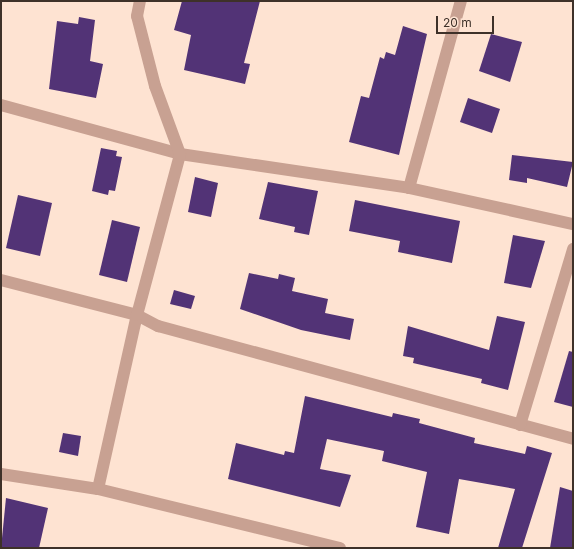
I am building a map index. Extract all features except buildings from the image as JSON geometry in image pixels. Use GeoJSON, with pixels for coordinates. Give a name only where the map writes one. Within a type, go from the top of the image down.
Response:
{"type":"FeatureCollection","features":[{"type":"Feature","properties":{"kind":"street"},"geometry":{"type":"LineString","coordinates":[[98,489],[138,315],[180,154],[155,86],[137,16],[140,1]]}},
{"type":"Feature","properties":{"kind":"street"},"geometry":{"type":"LineString","coordinates":[[409,188],[460,1]]}},
{"type":"Feature","properties":{"kind":"street"},"geometry":{"type":"LineString","coordinates":[[1,105],[180,154],[409,188],[573,224]]}},
{"type":"Feature","properties":{"kind":"street"},"geometry":{"type":"LineString","coordinates":[[520,425],[573,250]]}},
{"type":"Feature","properties":{"kind":"street"},"geometry":{"type":"LineString","coordinates":[[1,280],[138,315],[158,326],[573,439]]}},
{"type":"Feature","properties":{"kind":"street"},"geometry":{"type":"LineString","coordinates":[[1,474],[98,489],[340,548]]}}]}
